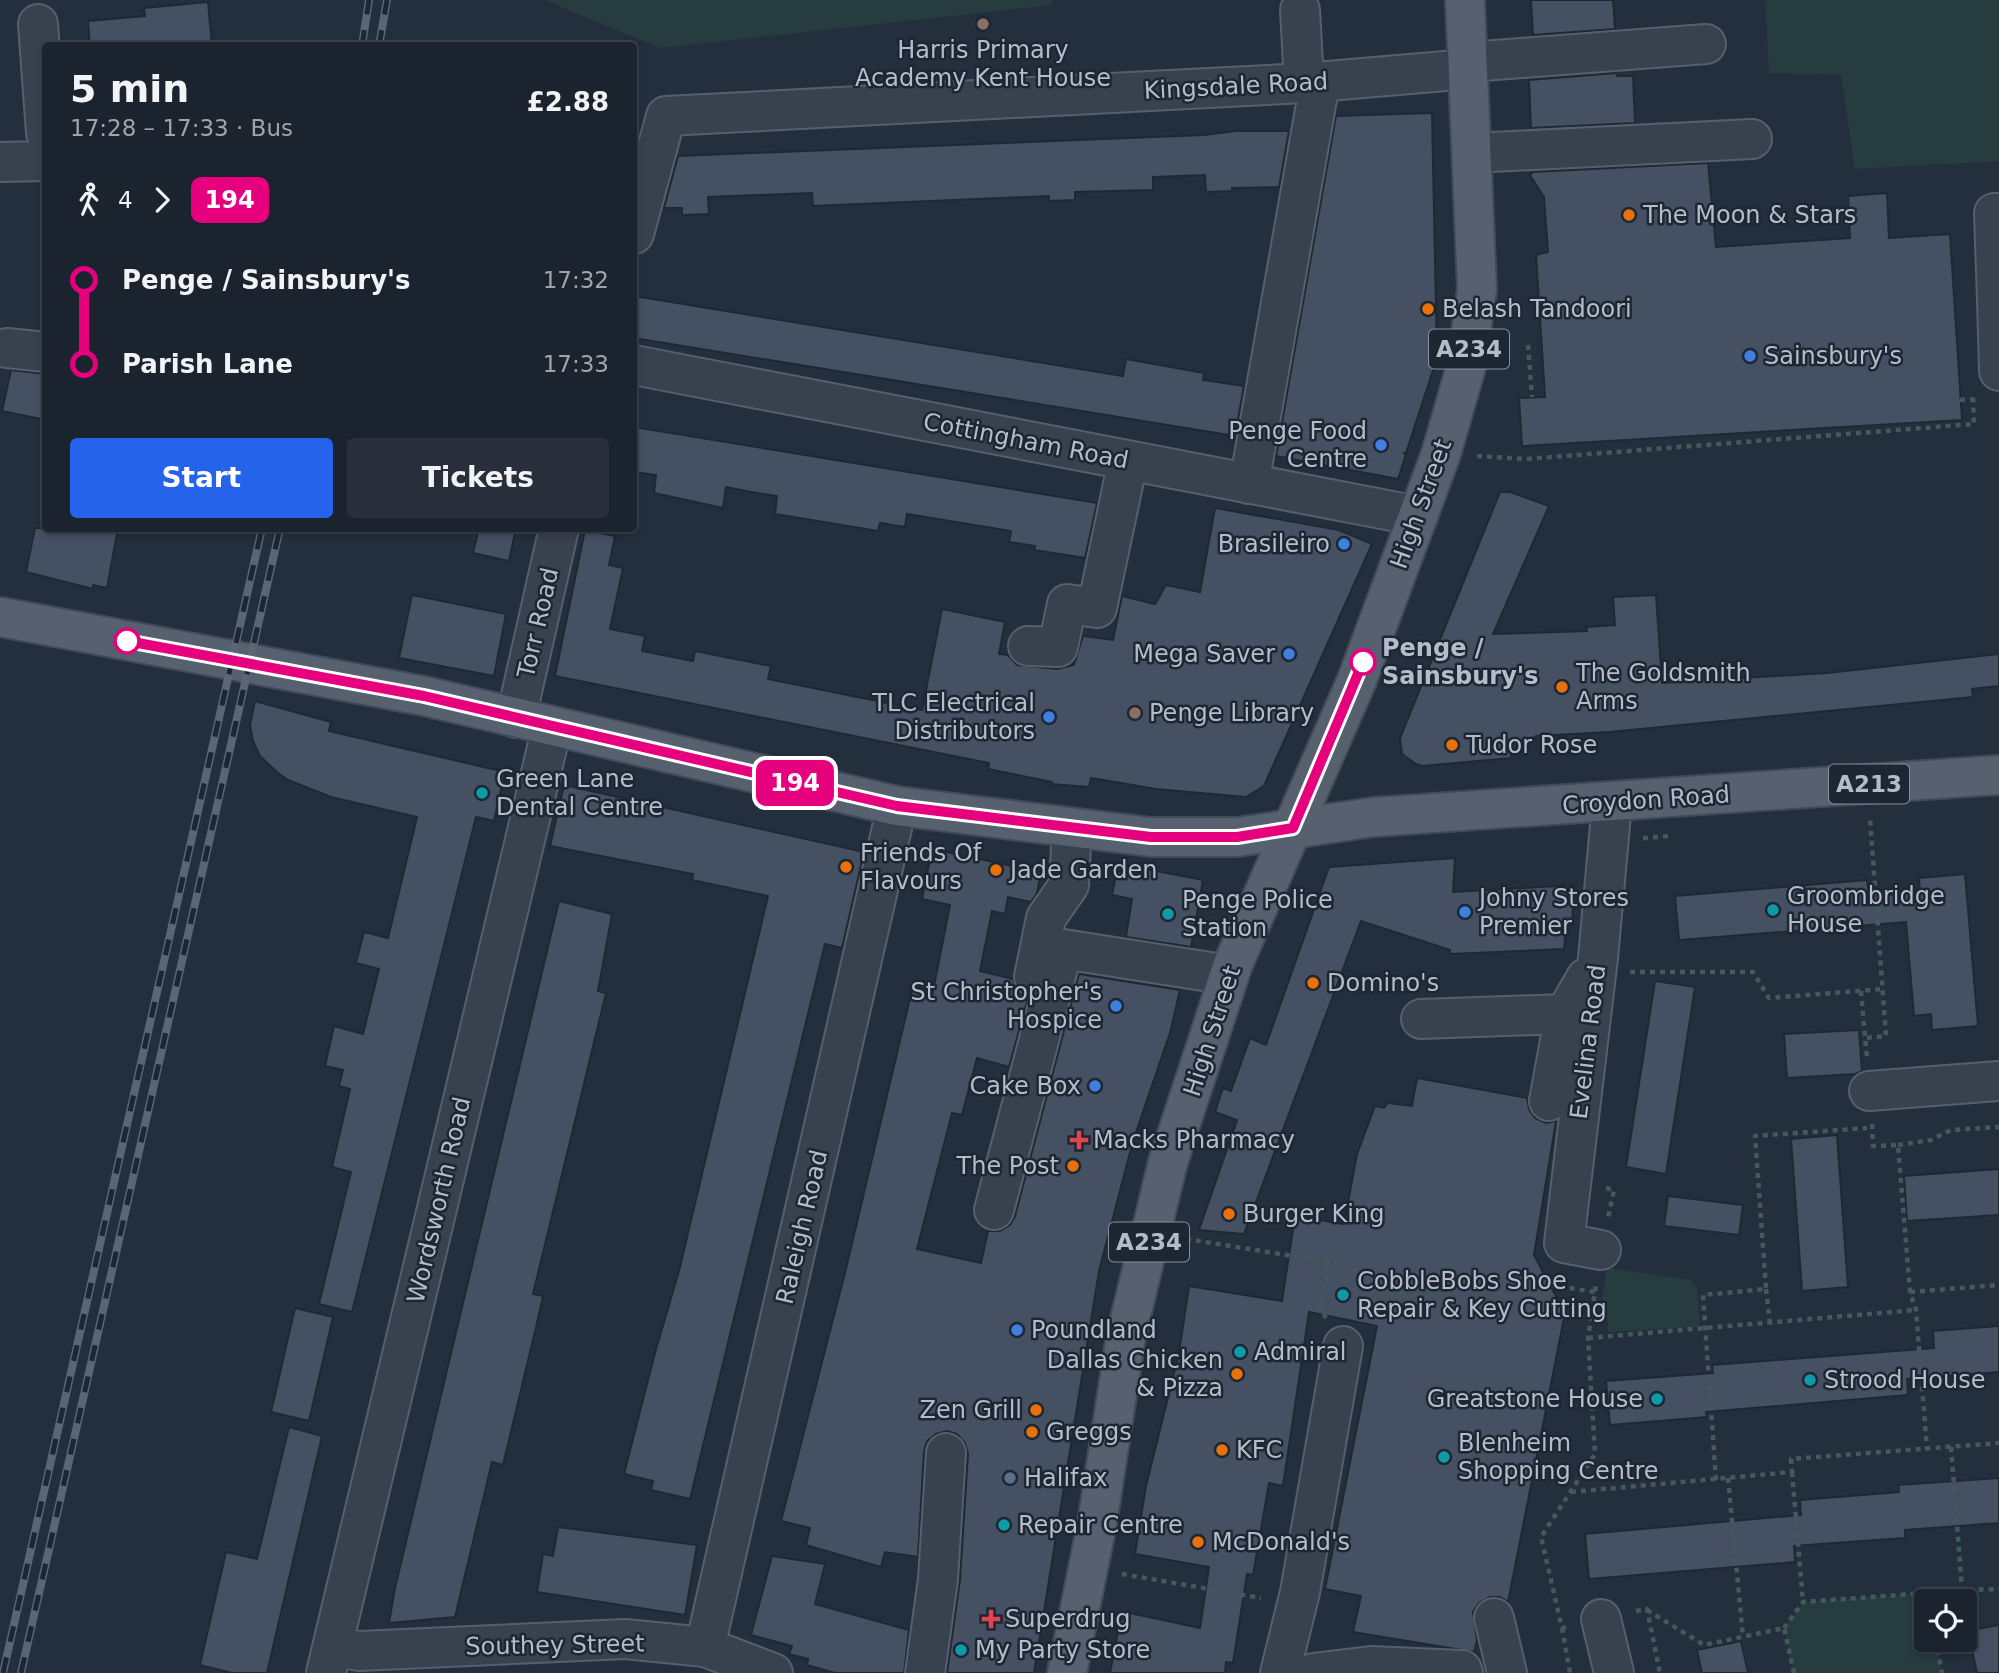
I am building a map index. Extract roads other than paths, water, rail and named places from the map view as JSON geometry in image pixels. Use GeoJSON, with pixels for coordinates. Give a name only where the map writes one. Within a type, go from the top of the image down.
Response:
{"type":"FeatureCollection","features":[{"type":"Feature","properties":{"kind":"main road","name":"High Street"},"geometry":{"type":"LineString","coordinates":[[1067,1673],[1088,1568],[1126,1336],[1168,1162],[1230,975],[1357,680],[1441,454],[1466,367],[1476,289],[1465,0]]}},
{"type":"Feature","properties":{"kind":"main road","name":"A213"},"geometry":{"type":"LineString","coordinates":[[0,617],[424,696],[897,806],[1151,837],[1237,837],[1293,828]]}},
{"type":"Feature","properties":{"kind":"main road","name":"Croydon Road"},"geometry":{"type":"LineString","coordinates":[[1293,828],[1374,817],[1999,775]]}},
{"type":"Feature","properties":{"kind":"street"},"geometry":{"type":"LineString","coordinates":[[1249,484],[1312,83],[1300,10]]}},
{"type":"Feature","properties":{"kind":"street"},"geometry":{"type":"LineString","coordinates":[[38,24],[42,78]]}},
{"type":"Feature","properties":{"kind":"street","name":"Kingsdale Road"},"geometry":{"type":"LineString","coordinates":[[637,223],[666,116],[1312,83],[1469,65],[1706,44]]}},
{"type":"Feature","properties":{"kind":"street"},"geometry":{"type":"LineString","coordinates":[[1472,153],[1752,139]]}},
{"type":"Feature","properties":{"kind":"street"},"geometry":{"type":"LineString","coordinates":[[0,162],[42,162]]}},
{"type":"Feature","properties":{"kind":"street"},"geometry":{"type":"LineString","coordinates":[[1999,213],[1994,214],[1999,371]]}},
{"type":"Feature","properties":{"kind":"street"},"geometry":{"type":"LineString","coordinates":[[7,348],[42,352]]}},
{"type":"Feature","properties":{"kind":"street","name":"Cottingham Road"},"geometry":{"type":"LineString","coordinates":[[637,366],[1418,516]]}},
{"type":"Feature","properties":{"kind":"street"},"geometry":{"type":"LineString","coordinates":[[1028,646],[1058,647],[1066,604],[1097,608],[1128,461]]}},
{"type":"Feature","properties":{"kind":"street","name":"Torr Road"},"geometry":{"type":"LineString","coordinates":[[516,718],[558,532]]}},
{"type":"Feature","properties":{"kind":"street","name":"Wordsworth Road"},"geometry":{"type":"LineString","coordinates":[[330,1659],[552,727]]}},
{"type":"Feature","properties":{"kind":"street","name":"Evelina Road"},"geometry":{"type":"LineString","coordinates":[[1601,1250],[1564,1243],[1611,965],[1612,803]]}},
{"type":"Feature","properties":{"kind":"street","name":"Raleigh Road"},"geometry":{"type":"LineString","coordinates":[[705,1647],[897,806]]}},
{"type":"Feature","properties":{"kind":"street"},"geometry":{"type":"LineString","coordinates":[[1032,958],[1046,918],[1074,901],[1072,828]]}},
{"type":"Feature","properties":{"kind":"street"},"geometry":{"type":"LineString","coordinates":[[994,1210],[1063,950],[1230,975]]}},
{"type":"Feature","properties":{"kind":"street"},"geometry":{"type":"LineString","coordinates":[[1549,1101],[1565,1014],[1611,965]]}},
{"type":"Feature","properties":{"kind":"street"},"geometry":{"type":"LineString","coordinates":[[1421,1019],[1565,1014]]}},
{"type":"Feature","properties":{"kind":"street"},"geometry":{"type":"LineString","coordinates":[[1871,1109],[1999,1081]]}},
{"type":"Feature","properties":{"kind":"street"},"geometry":{"type":"LineString","coordinates":[[1280,1673],[1297,1604],[1343,1346]]}},
{"type":"Feature","properties":{"kind":"street"},"geometry":{"type":"LineString","coordinates":[[925,1673],[938,1579],[946,1452]]}},
{"type":"Feature","properties":{"kind":"street"},"geometry":{"type":"LineString","coordinates":[[1494,1618],[1507,1673]]}},
{"type":"Feature","properties":{"kind":"street"},"geometry":{"type":"LineString","coordinates":[[1601,1619],[1614,1673]]}},
{"type":"Feature","properties":{"kind":"street","name":"Southey Street"},"geometry":{"type":"LineString","coordinates":[[330,1659],[359,1651],[625,1639],[705,1647],[773,1673]]}},
{"type":"Feature","properties":{"kind":"street"},"geometry":{"type":"LineString","coordinates":[[1313,1673],[1371,1666],[1462,1670],[1463,1673]]}},
{"type":"Feature","properties":{"kind":"railway"},"geometry":{"type":"LineString","coordinates":[[363,42],[369,0]]}},
{"type":"Feature","properties":{"kind":"railway"},"geometry":{"type":"LineString","coordinates":[[380,42],[387,0]]}},
{"type":"Feature","properties":{"kind":"railway"},"geometry":{"type":"LineString","coordinates":[[3,1673],[261,532]]}},
{"type":"Feature","properties":{"kind":"railway"},"geometry":{"type":"LineString","coordinates":[[21,1673],[279,532]]}},
{"type":"Feature","properties":{"kind":"place","name":"Harris Primary Academy Kent House"},"geometry":{"type":"Point","coordinates":[983,24]}},
{"type":"Feature","properties":{"kind":"place","name":"The Moon & Stars"},"geometry":{"type":"Point","coordinates":[1629,215]}},
{"type":"Feature","properties":{"kind":"place","name":"Belash Tandoori"},"geometry":{"type":"Point","coordinates":[1428,309]}},
{"type":"Feature","properties":{"kind":"place","name":"Sainsbury's"},"geometry":{"type":"Point","coordinates":[1750,356]}},
{"type":"Feature","properties":{"kind":"place","name":"Penge Food Centre"},"geometry":{"type":"Point","coordinates":[1381,445]}},
{"type":"Feature","properties":{"kind":"place","name":"Brasileiro"},"geometry":{"type":"Point","coordinates":[1344,544]}},
{"type":"Feature","properties":{"kind":"place","name":"Mega Saver"},"geometry":{"type":"Point","coordinates":[1289,654]}},
{"type":"Feature","properties":{"kind":"place","name":"Penge / Sainsbury's"},"geometry":{"type":"Point","coordinates":[1363,662]}},
{"type":"Feature","properties":{"kind":"place","name":"The Goldsmith Arms"},"geometry":{"type":"Point","coordinates":[1562,687]}},
{"type":"Feature","properties":{"kind":"place","name":"Penge Library"},"geometry":{"type":"Point","coordinates":[1135,713]}},
{"type":"Feature","properties":{"kind":"place","name":"TLC Electrical Distributors"},"geometry":{"type":"Point","coordinates":[1049,717]}},
{"type":"Feature","properties":{"kind":"place","name":"Tudor Rose"},"geometry":{"type":"Point","coordinates":[1452,745]}},
{"type":"Feature","properties":{"kind":"place","name":"Green Lane Dental Centre"},"geometry":{"type":"Point","coordinates":[482,793]}},
{"type":"Feature","properties":{"kind":"place","name":"Friends Of Flavours"},"geometry":{"type":"Point","coordinates":[846,867]}},
{"type":"Feature","properties":{"kind":"place","name":"Jade Garden"},"geometry":{"type":"Point","coordinates":[996,870]}},
{"type":"Feature","properties":{"kind":"place","name":"Groombridge House"},"geometry":{"type":"Point","coordinates":[1773,910]}},
{"type":"Feature","properties":{"kind":"place","name":"Johny Stores Premier"},"geometry":{"type":"Point","coordinates":[1465,912]}},
{"type":"Feature","properties":{"kind":"place","name":"Penge Police Station"},"geometry":{"type":"Point","coordinates":[1168,914]}},
{"type":"Feature","properties":{"kind":"place","name":"Domino's"},"geometry":{"type":"Point","coordinates":[1313,983]}},
{"type":"Feature","properties":{"kind":"place","name":"St Christopher's Hospice"},"geometry":{"type":"Point","coordinates":[1116,1006]}},
{"type":"Feature","properties":{"kind":"place","name":"Cake Box"},"geometry":{"type":"Point","coordinates":[1095,1086]}},
{"type":"Feature","properties":{"kind":"place","name":"Macks Pharmacy"},"geometry":{"type":"Point","coordinates":[1079,1140]}},
{"type":"Feature","properties":{"kind":"place","name":"The Post"},"geometry":{"type":"Point","coordinates":[1073,1166]}},
{"type":"Feature","properties":{"kind":"place","name":"Burger King"},"geometry":{"type":"Point","coordinates":[1229,1214]}},
{"type":"Feature","properties":{"kind":"place","name":"CobbleBobs Shoe Repair & Key Cutting"},"geometry":{"type":"Point","coordinates":[1343,1295]}},
{"type":"Feature","properties":{"kind":"place","name":"Poundland"},"geometry":{"type":"Point","coordinates":[1017,1330]}},
{"type":"Feature","properties":{"kind":"place","name":"Admiral"},"geometry":{"type":"Point","coordinates":[1240,1352]}},
{"type":"Feature","properties":{"kind":"place","name":"Dallas Chicken & Pizza"},"geometry":{"type":"Point","coordinates":[1237,1374]}},
{"type":"Feature","properties":{"kind":"place","name":"Strood House"},"geometry":{"type":"Point","coordinates":[1810,1380]}},
{"type":"Feature","properties":{"kind":"place","name":"Greatstone House"},"geometry":{"type":"Point","coordinates":[1657,1399]}},
{"type":"Feature","properties":{"kind":"place","name":"Zen Grill"},"geometry":{"type":"Point","coordinates":[1036,1410]}},
{"type":"Feature","properties":{"kind":"place","name":"Greggs"},"geometry":{"type":"Point","coordinates":[1032,1432]}},
{"type":"Feature","properties":{"kind":"place","name":"KFC"},"geometry":{"type":"Point","coordinates":[1222,1450]}},
{"type":"Feature","properties":{"kind":"place","name":"Blenheim Shopping Centre"},"geometry":{"type":"Point","coordinates":[1444,1457]}},
{"type":"Feature","properties":{"kind":"place","name":"Halifax"},"geometry":{"type":"Point","coordinates":[1010,1478]}},
{"type":"Feature","properties":{"kind":"place","name":"Repair Centre"},"geometry":{"type":"Point","coordinates":[1004,1525]}},
{"type":"Feature","properties":{"kind":"place","name":"McDonald's"},"geometry":{"type":"Point","coordinates":[1198,1542]}},
{"type":"Feature","properties":{"kind":"place","name":"Superdrug"},"geometry":{"type":"Point","coordinates":[991,1619]}},
{"type":"Feature","properties":{"kind":"place","name":"My Party Store"},"geometry":{"type":"Point","coordinates":[961,1650]}}]}
